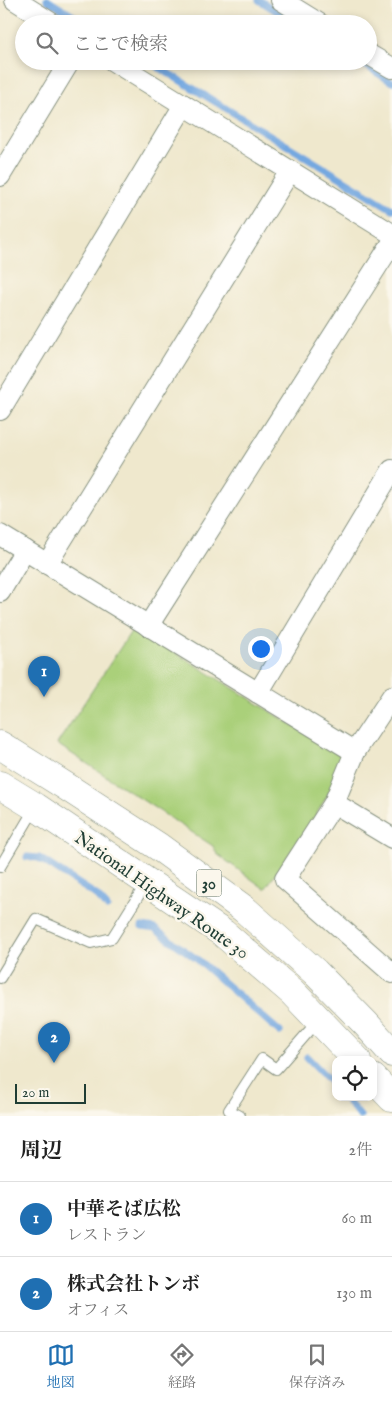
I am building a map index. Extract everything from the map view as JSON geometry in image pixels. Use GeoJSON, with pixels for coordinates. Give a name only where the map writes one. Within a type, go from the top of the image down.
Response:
{"type":"FeatureCollection","features":[{"type":"Feature","properties":{"kind":"highway","name":"National Highway Route 30"},"geometry":{"type":"LineString","coordinates":[[0,746],[68,787],[159,847],[244,909],[315,972],[392,1053]]}},
{"type":"Feature","properties":{"kind":"highway","name":"National Highway Route 30"},"geometry":{"type":"LineString","coordinates":[[0,785],[36,807],[223,933],[292,992],[353,1056]]}},
{"type":"Feature","properties":{"kind":"highway"},"geometry":{"type":"LineString","coordinates":[[377,1082],[392,1098]]}},
{"type":"Feature","properties":{"kind":"street"},"geometry":{"type":"LineString","coordinates":[[15,0],[39,15]]}},
{"type":"Feature","properties":{"kind":"street"},"geometry":{"type":"LineString","coordinates":[[281,0],[305,15]]}},
{"type":"Feature","properties":{"kind":"street"},"geometry":{"type":"LineString","coordinates":[[377,59],[392,68]]}},
{"type":"Feature","properties":{"kind":"street"},"geometry":{"type":"LineString","coordinates":[[0,176],[65,70]]}},
{"type":"Feature","properties":{"kind":"street"},"geometry":{"type":"LineString","coordinates":[[127,70],[392,234]]}},
{"type":"Feature","properties":{"kind":"street"},"geometry":{"type":"LineString","coordinates":[[0,410],[184,106]]}},
{"type":"Feature","properties":{"kind":"street"},"geometry":{"type":"LineString","coordinates":[[47,564],[290,171]]}},
{"type":"Feature","properties":{"kind":"street"},"geometry":{"type":"LineString","coordinates":[[148,626],[392,243]]}},
{"type":"Feature","properties":{"kind":"street"},"geometry":{"type":"LineString","coordinates":[[258,693],[392,470]]}},
{"type":"Feature","properties":{"kind":"street"},"geometry":{"type":"LineString","coordinates":[[0,534],[355,752]]}},
{"type":"Feature","properties":{"kind":"street"},"geometry":{"type":"LineString","coordinates":[[0,592],[25,550]]}},
{"type":"Feature","properties":{"kind":"street"},"geometry":{"type":"LineString","coordinates":[[392,696],[355,752],[334,803],[285,879],[392,973]]}},
{"type":"Feature","properties":{"kind":"street"},"geometry":{"type":"LineString","coordinates":[[334,803],[392,838]]}},
{"type":"Feature","properties":{"kind":"lane"},"geometry":{"type":"LineString","coordinates":[[0,867],[36,807]]}},
{"type":"Feature","properties":{"kind":"lane"},"geometry":{"type":"LineString","coordinates":[[0,978],[36,919],[91,943],[112,938],[147,882]]}},
{"type":"Feature","properties":{"kind":"lane"},"geometry":{"type":"LineString","coordinates":[[240,1116],[229,1110],[262,1059],[276,1070],[319,1020]]}},
{"type":"Feature","properties":{"kind":"green space"},"geometry":{"type":"Polygon","coordinates":[[[134,627],[341,755],[344,766],[316,815],[265,889],[217,854],[213,846],[57,744],[134,627]]]}},
{"type":"Feature","properties":{"kind":"waterway"},"geometry":{"type":"LineString","coordinates":[[47,0],[72,15]]}},
{"type":"Feature","properties":{"kind":"waterway"},"geometry":{"type":"LineString","coordinates":[[259,0],[283,15]]}},
{"type":"Feature","properties":{"kind":"waterway"},"geometry":{"type":"LineString","coordinates":[[163,70],[392,209]]}},
{"type":"Feature","properties":{"kind":"waterway"},"geometry":{"type":"LineString","coordinates":[[373,70],[392,82]]}},
{"type":"Feature","properties":{"kind":"waterway"},"geometry":{"type":"LineString","coordinates":[[27,857],[39,858],[96,895],[107,907]]}},
{"type":"Feature","properties":{"kind":"waterway"},"geometry":{"type":"LineString","coordinates":[[142,927],[155,929],[198,960],[280,1032]]}},
{"type":"Feature","properties":{"kind":"waterway"},"geometry":{"type":"LineString","coordinates":[[307,1057],[332,1083]]}},
{"type":"Feature","properties":{"kind":"waterway"},"geometry":{"type":"LineString","coordinates":[[347,1101],[360,1116]]}},
{"type":"Feature","properties":{"kind":"place","name":"中華そば広松"},"geometry":{"type":"Point","coordinates":[44,697]}},
{"type":"Feature","properties":{"kind":"place","name":"株式会社トンボ"},"geometry":{"type":"Point","coordinates":[54,1063]}}]}
